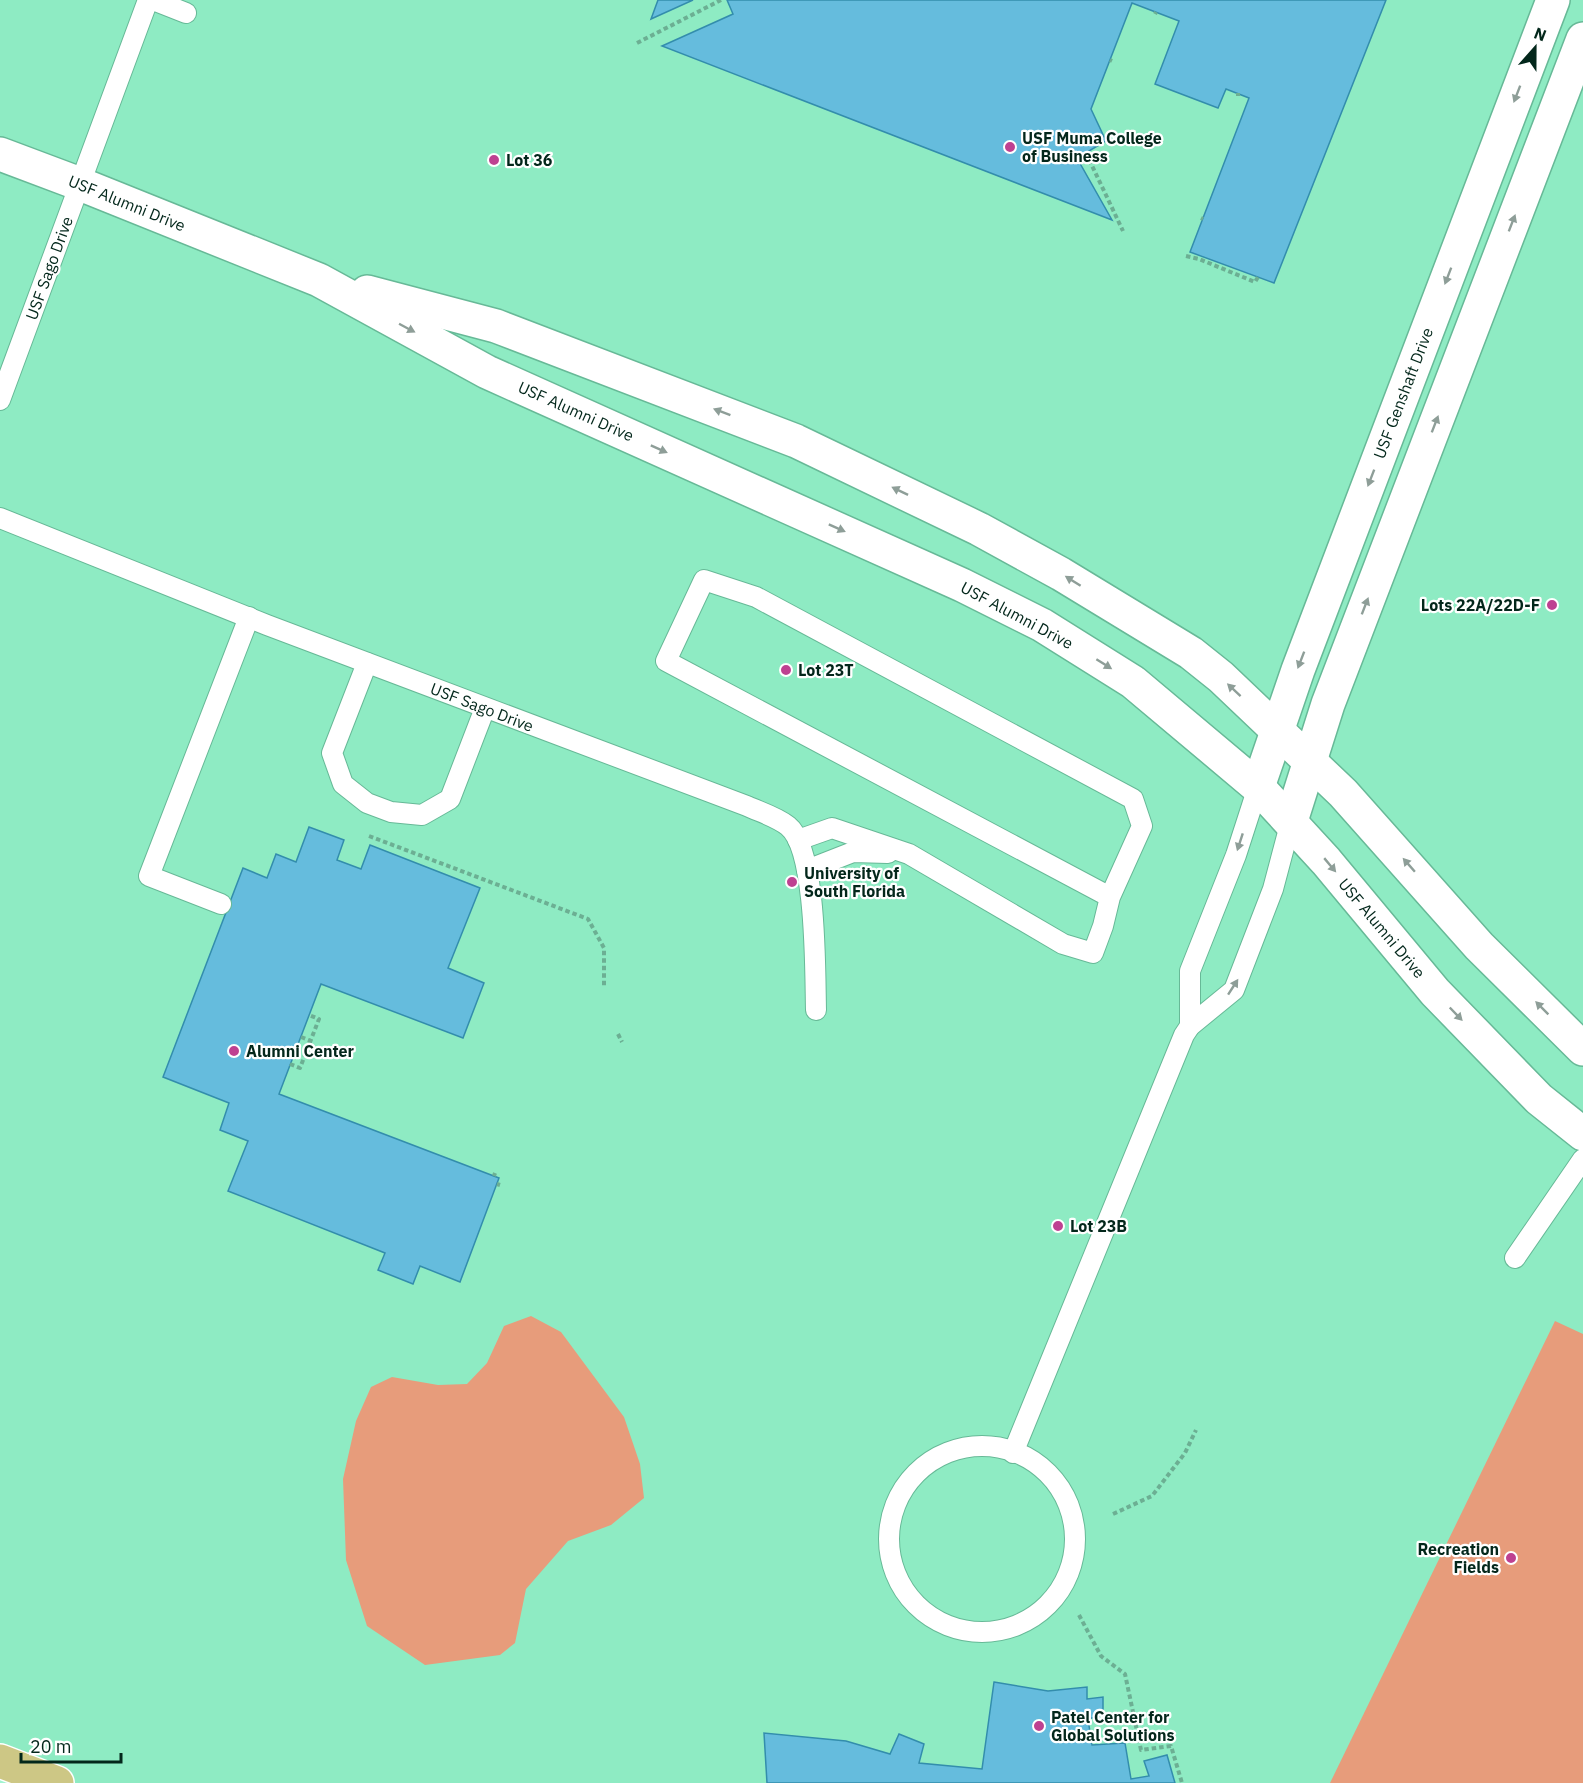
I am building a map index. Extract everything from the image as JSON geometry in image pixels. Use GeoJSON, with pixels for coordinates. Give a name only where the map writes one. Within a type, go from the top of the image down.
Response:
{"type":"FeatureCollection","features":[{"type":"Feature","properties":{"kind":"main road"},"geometry":{"type":"LineString","coordinates":[[0,1761],[57,1783]]}},
{"type":"Feature","properties":{"kind":"street","name":"USF Genshaft Drive"},"geometry":{"type":"LineString","coordinates":[[1258,787],[1298,670],[1553,0]]}},
{"type":"Feature","properties":{"kind":"street"},"geometry":{"type":"LineString","coordinates":[[1291,821],[1336,681],[1583,39]]}},
{"type":"Feature","properties":{"kind":"street","name":"USF Alumni Drive"},"geometry":{"type":"LineString","coordinates":[[0,154],[319,280],[488,372],[951,580],[1042,625],[1133,682],[1258,787],[1291,821],[1435,992],[1539,1100],[1583,1134]]}},
{"type":"Feature","properties":{"kind":"street","name":"USF Alumni Drive"},"geometry":{"type":"LineString","coordinates":[[319,280],[496,326],[796,441],[979,529],[1061,574],[1191,653],[1221,677],[1343,793],[1479,946],[1583,1049]]}},
{"type":"Feature","properties":{"kind":"lane","name":"USF Sago Drive"},"geometry":{"type":"LineString","coordinates":[[0,400],[148,0]]}},
{"type":"Feature","properties":{"kind":"lane"},"geometry":{"type":"LineString","coordinates":[[153,0],[186,14]]}},
{"type":"Feature","properties":{"kind":"lane","name":"USF Sago Drive"},"geometry":{"type":"LineString","coordinates":[[0,518],[367,663],[747,806],[789,826],[798,840]]}},
{"type":"Feature","properties":{"kind":"lane"},"geometry":{"type":"LineString","coordinates":[[816,1010],[816,950],[807,870],[798,840],[832,828],[909,854],[1063,944],[1093,953],[1110,897],[1142,826],[1133,799],[756,597],[704,580],[666,661],[1110,897]]}},
{"type":"Feature","properties":{"kind":"lane"},"geometry":{"type":"LineString","coordinates":[[221,904],[149,876],[249,617]]}},
{"type":"Feature","properties":{"kind":"lane"},"geometry":{"type":"LineString","coordinates":[[367,663],[332,753],[343,784],[367,803],[391,812],[422,814],[450,799],[485,708]]}},
{"type":"Feature","properties":{"kind":"lane"},"geometry":{"type":"LineString","coordinates":[[1190,1026],[1190,971],[1236,855],[1258,787]]}},
{"type":"Feature","properties":{"kind":"lane"},"geometry":{"type":"LineString","coordinates":[[1013,1453],[1179,1045],[1190,1026],[1234,990],[1273,889],[1291,821]]}},
{"type":"Feature","properties":{"kind":"lane"},"geometry":{"type":"LineString","coordinates":[[807,870],[853,852],[909,854]]}},
{"type":"Feature","properties":{"kind":"lane"},"geometry":{"type":"LineString","coordinates":[[1515,1258],[1583,1159]]}},
{"type":"Feature","properties":{"kind":"lane"},"geometry":{"type":"LineString","coordinates":[[998,1447],[1013,1453],[1037,1463],[1059,1486],[1069,1505],[1076,1536],[1076,1550],[1069,1575],[1057,1595],[1034,1618],[1014,1628],[980,1633],[940,1623],[912,1602],[892,1566],[888,1534],[896,1502],[920,1469],[956,1449],[998,1447]]}},
{"type":"Feature","properties":{"kind":"path"},"geometry":{"type":"LineString","coordinates":[[637,43],[721,0]]}},
{"type":"Feature","properties":{"kind":"path"},"geometry":{"type":"LineString","coordinates":[[1086,153],[1123,231]]}},
{"type":"Feature","properties":{"kind":"path"},"geometry":{"type":"LineString","coordinates":[[1186,256],[1199,257],[1255,282],[1258,278]]}},
{"type":"Feature","properties":{"kind":"path"},"geometry":{"type":"LineString","coordinates":[[369,836],[588,919],[604,948],[604,988]]}},
{"type":"Feature","properties":{"kind":"path"},"geometry":{"type":"LineString","coordinates":[[290,1064],[300,1068],[311,1041],[319,1019],[309,1016]]}},
{"type":"Feature","properties":{"kind":"path"},"geometry":{"type":"LineString","coordinates":[[618,1034],[622,1042]]}},
{"type":"Feature","properties":{"kind":"path"},"geometry":{"type":"LineString","coordinates":[[301,1037],[311,1041]]}},
{"type":"Feature","properties":{"kind":"path"},"geometry":{"type":"LineString","coordinates":[[1113,1514],[1152,1496],[1185,1453],[1196,1430]]}},
{"type":"Feature","properties":{"kind":"path"},"geometry":{"type":"LineString","coordinates":[[1079,1615],[1101,1656],[1125,1674],[1141,1750],[1171,1746],[1182,1783]]}},
{"type":"Feature","properties":{"kind":"shaded area","name":"University of South Florida"},"geometry":{"type":"Polygon","coordinates":[[[0,0],[1583,0],[1583,1783],[48,1783],[0,1764],[0,0]]]}},
{"type":"Feature","properties":{"kind":"shaded area"},"geometry":{"type":"Polygon","coordinates":[[[531,1316],[561,1332],[624,1417],[640,1464],[644,1498],[611,1525],[568,1541],[526,1589],[515,1643],[500,1655],[425,1665],[367,1626],[346,1560],[343,1479],[356,1421],[371,1387],[392,1377],[438,1385],[467,1384],[487,1363],[504,1326],[531,1316]]]}},
{"type":"Feature","properties":{"kind":"shaded area","name":"Recreation Fields"},"geometry":{"type":"Polygon","coordinates":[[[1555,1321],[1583,1334],[1583,1783],[1330,1783],[1555,1321]]]}},
{"type":"Feature","properties":{"kind":"building"},"geometry":{"type":"Polygon","coordinates":[[[658,0],[693,0],[651,19],[658,0]]]}},
{"type":"Feature","properties":{"kind":"building","name":"USF Muma College of Business"},"geometry":{"type":"Polygon","coordinates":[[[727,0],[1386,0],[1274,283],[1190,252],[1249,98],[1226,89],[1218,108],[1155,84],[1179,21],[1132,3],[1091,109],[1106,141],[1077,158],[1112,220],[662,46],[733,14],[727,0]]]}},
{"type":"Feature","properties":{"kind":"building","name":"Alumni Center"},"geometry":{"type":"Polygon","coordinates":[[[309,827],[344,840],[337,860],[361,869],[370,845],[480,888],[448,968],[484,983],[463,1038],[321,984],[279,1094],[499,1178],[460,1282],[420,1266],[413,1284],[378,1270],[385,1253],[228,1191],[248,1141],[220,1130],[229,1103],[163,1077],[243,868],[267,878],[276,854],[296,862],[309,827]]]}},
{"type":"Feature","properties":{"kind":"building","name":"Patel Center for Global Solutions"},"geometry":{"type":"Polygon","coordinates":[[[994,1682],[1048,1691],[1087,1687],[1087,1699],[1103,1697],[1103,1715],[1088,1719],[1092,1745],[1125,1743],[1131,1779],[1149,1776],[1144,1761],[1167,1755],[1175,1783],[767,1783],[764,1733],[846,1741],[890,1754],[899,1734],[924,1744],[919,1763],[982,1769],[994,1682]]]}},
{"type":"Feature","properties":{"kind":"place","name":"USF Muma College of Business"},"geometry":{"type":"Point","coordinates":[1010,147]}},
{"type":"Feature","properties":{"kind":"place","name":"Lot 36"},"geometry":{"type":"Point","coordinates":[494,160]}},
{"type":"Feature","properties":{"kind":"place","name":"Lots 22A/22D-F"},"geometry":{"type":"Point","coordinates":[1552,605]}},
{"type":"Feature","properties":{"kind":"place","name":"Lot 23T"},"geometry":{"type":"Point","coordinates":[786,670]}},
{"type":"Feature","properties":{"kind":"place","name":"University of South Florida"},"geometry":{"type":"Point","coordinates":[792,882]}},
{"type":"Feature","properties":{"kind":"place","name":"Alumni Center"},"geometry":{"type":"Point","coordinates":[234,1051]}},
{"type":"Feature","properties":{"kind":"place","name":"Lot 23B"},"geometry":{"type":"Point","coordinates":[1058,1226]}},
{"type":"Feature","properties":{"kind":"place","name":"Recreation Fields"},"geometry":{"type":"Point","coordinates":[1511,1558]}},
{"type":"Feature","properties":{"kind":"place","name":"Patel Center for Global Solutions"},"geometry":{"type":"Point","coordinates":[1039,1726]}}]}
